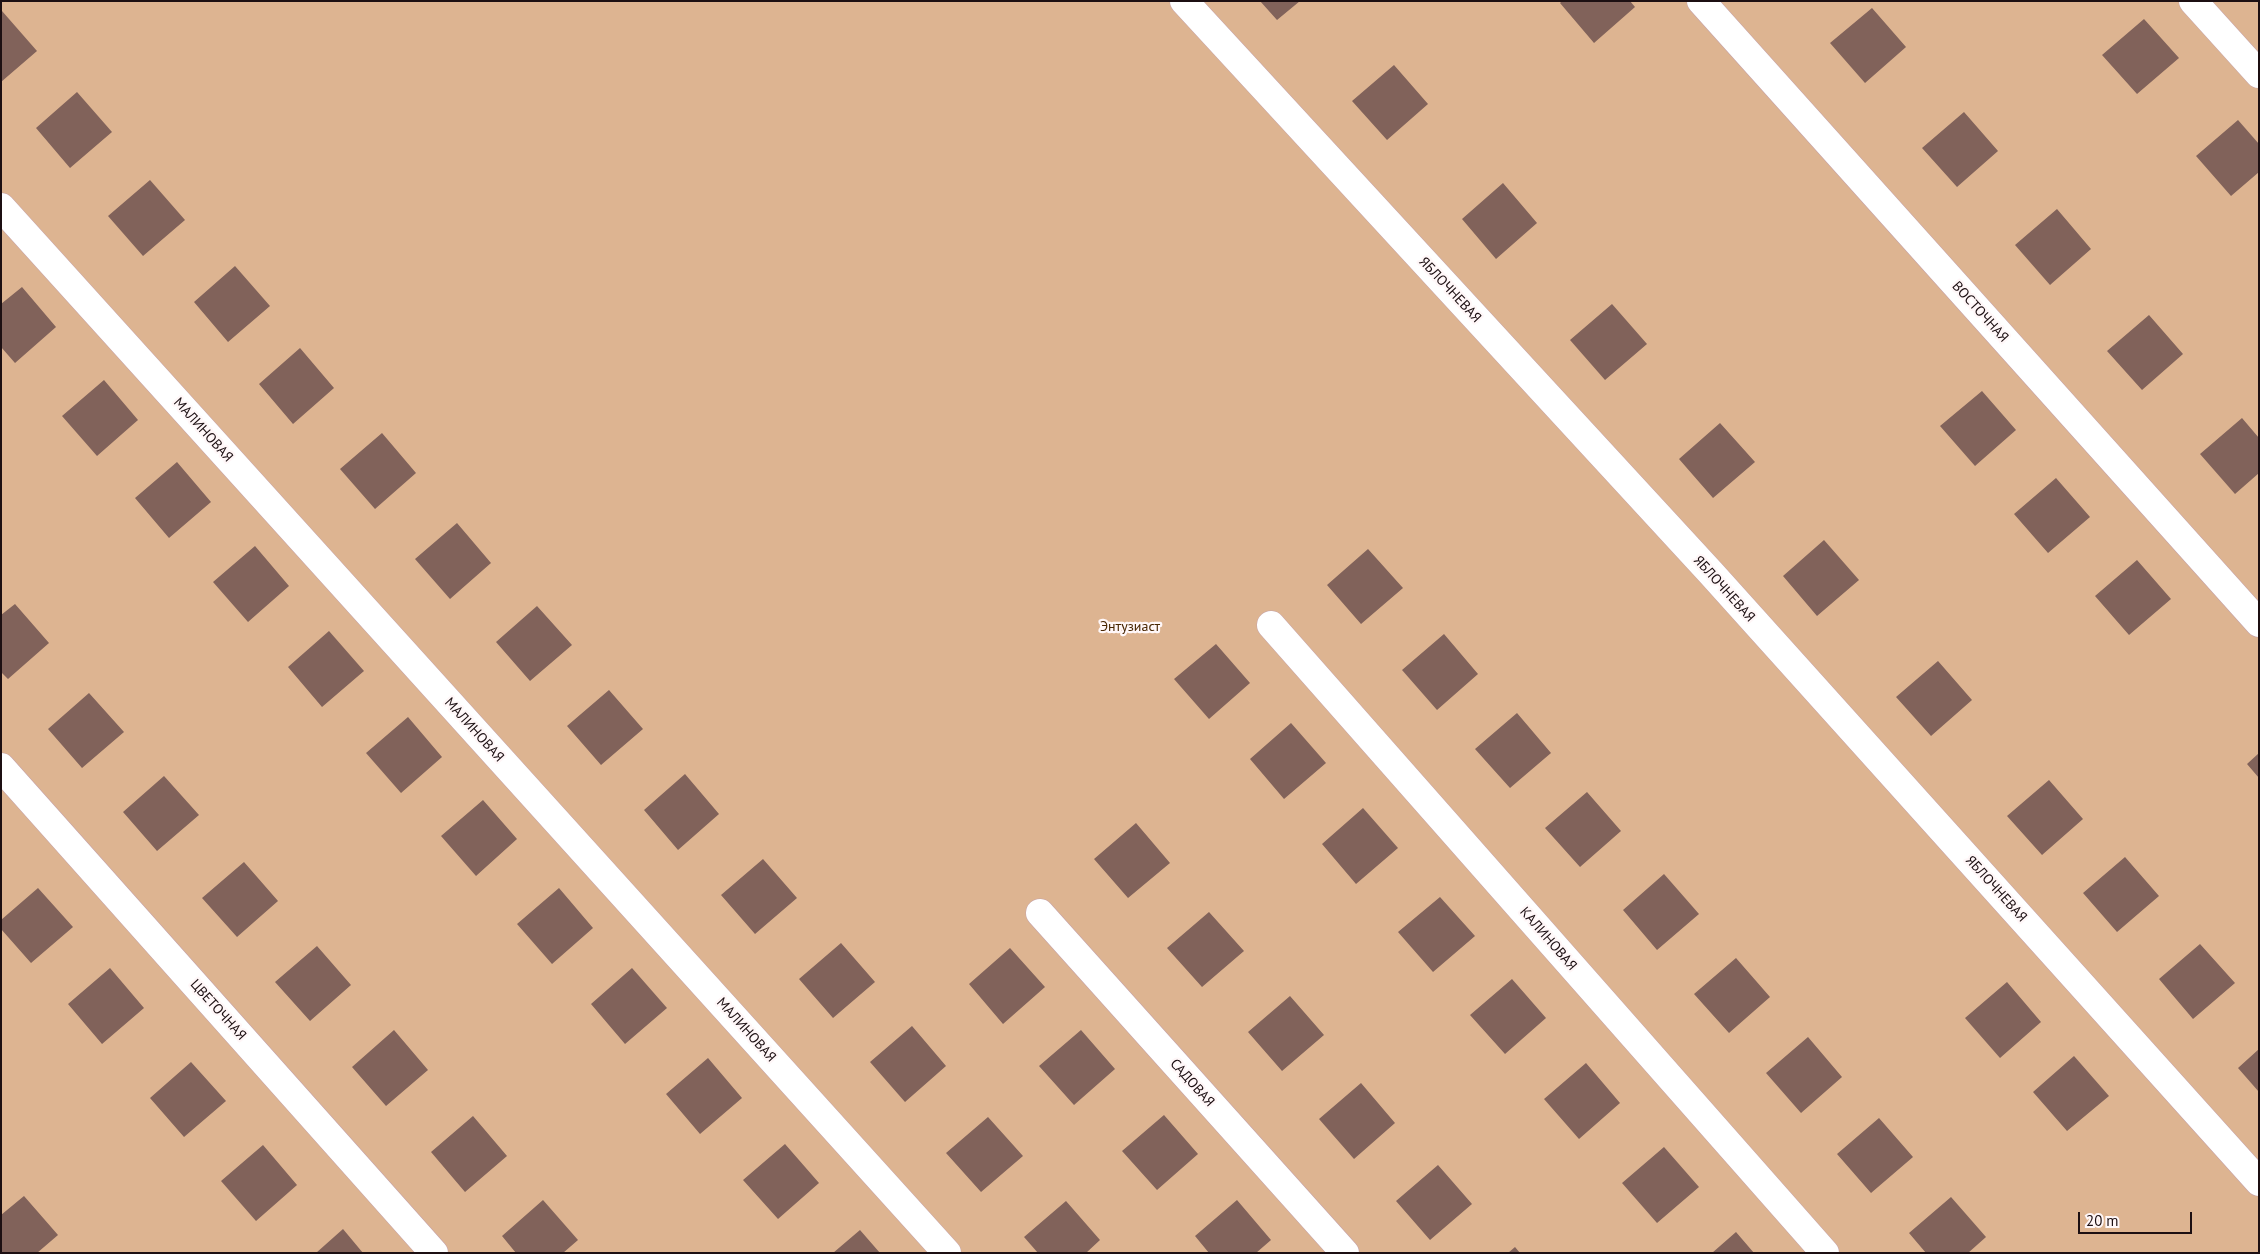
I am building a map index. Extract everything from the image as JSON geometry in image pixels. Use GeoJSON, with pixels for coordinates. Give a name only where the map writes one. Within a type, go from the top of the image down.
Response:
{"type":"FeatureCollection","features":[{"type":"Feature","properties":{"kind":"street","name":"ЯБЛОЧНЕВАЯ"},"geometry":{"type":"LineString","coordinates":[[1184,1],[1717,581],[2259,1182]]}},
{"type":"Feature","properties":{"kind":"street","name":"ВОСТОЧНАЯ"},"geometry":{"type":"LineString","coordinates":[[1701,1],[2259,623]]}},
{"type":"Feature","properties":{"kind":"street"},"geometry":{"type":"LineString","coordinates":[[2193,1],[2259,74]]}},
{"type":"Feature","properties":{"kind":"street","name":"МАЛИНОВАЯ"},"geometry":{"type":"LineString","coordinates":[[1,207],[947,1253]]}},
{"type":"Feature","properties":{"kind":"street","name":"КАЛИНОВАЯ"},"geometry":{"type":"LineString","coordinates":[[1271,625],[1826,1253]]}},
{"type":"Feature","properties":{"kind":"street","name":"ЦВЕТОЧНАЯ"},"geometry":{"type":"LineString","coordinates":[[1,767],[434,1253]]}},
{"type":"Feature","properties":{"kind":"street","name":"САДОВАЯ"},"geometry":{"type":"LineString","coordinates":[[1040,914],[1345,1253]]}},
{"type":"Feature","properties":{"kind":"green space","name":"Энтузиаст"},"geometry":{"type":"Polygon","coordinates":[[[1,1],[2259,1],[2259,1253],[1,1253],[1,1]]]}},
{"type":"Feature","properties":{"kind":"building"},"geometry":{"type":"Polygon","coordinates":[[[1260,1],[1300,1],[1277,20],[1260,1]]]}},
{"type":"Feature","properties":{"kind":"building"},"geometry":{"type":"Polygon","coordinates":[[[1562,1],[1630,1],[1635,7],[1594,43],[1560,3],[1562,1]]]}},
{"type":"Feature","properties":{"kind":"building"},"geometry":{"type":"Polygon","coordinates":[[[1872,8],[1906,47],[1865,83],[1830,43],[1872,8]]]}},
{"type":"Feature","properties":{"kind":"building"},"geometry":{"type":"Polygon","coordinates":[[[1,12],[37,51],[1,82],[1,12]]]}},
{"type":"Feature","properties":{"kind":"building"},"geometry":{"type":"Polygon","coordinates":[[[2144,19],[2179,58],[2137,94],[2102,55],[2144,19]]]}},
{"type":"Feature","properties":{"kind":"building"},"geometry":{"type":"Polygon","coordinates":[[[1394,65],[1428,104],[1387,140],[1352,101],[1394,65]]]}},
{"type":"Feature","properties":{"kind":"building"},"geometry":{"type":"Polygon","coordinates":[[[77,92],[112,132],[70,168],[36,128],[77,92]]]}},
{"type":"Feature","properties":{"kind":"building"},"geometry":{"type":"Polygon","coordinates":[[[1964,112],[1998,151],[1957,187],[1922,148],[1964,112]]]}},
{"type":"Feature","properties":{"kind":"building"},"geometry":{"type":"Polygon","coordinates":[[[2238,120],[2259,144],[2259,172],[2231,196],[2196,156],[2238,120]]]}},
{"type":"Feature","properties":{"kind":"building"},"geometry":{"type":"Polygon","coordinates":[[[150,180],[185,220],[143,256],[108,216],[150,180]]]}},
{"type":"Feature","properties":{"kind":"building"},"geometry":{"type":"Polygon","coordinates":[[[1503,183],[1537,223],[1496,259],[1462,219],[1503,183]]]}},
{"type":"Feature","properties":{"kind":"building"},"geometry":{"type":"Polygon","coordinates":[[[2057,209],[2091,249],[2050,285],[2015,245],[2057,209]]]}},
{"type":"Feature","properties":{"kind":"building"},"geometry":{"type":"Polygon","coordinates":[[[235,266],[270,306],[228,342],[194,302],[235,266]]]}},
{"type":"Feature","properties":{"kind":"building"},"geometry":{"type":"Polygon","coordinates":[[[22,287],[56,327],[15,363],[1,347],[1,304],[22,287]]]}},
{"type":"Feature","properties":{"kind":"building"},"geometry":{"type":"Polygon","coordinates":[[[1612,304],[1647,344],[1605,380],[1570,340],[1612,304]]]}},
{"type":"Feature","properties":{"kind":"building"},"geometry":{"type":"Polygon","coordinates":[[[2149,315],[2183,354],[2142,390],[2107,351],[2149,315]]]}},
{"type":"Feature","properties":{"kind":"building"},"geometry":{"type":"Polygon","coordinates":[[[300,348],[334,388],[293,424],[259,384],[300,348]]]}},
{"type":"Feature","properties":{"kind":"building"},"geometry":{"type":"Polygon","coordinates":[[[104,380],[138,420],[97,456],[62,416],[104,380]]]}},
{"type":"Feature","properties":{"kind":"building"},"geometry":{"type":"Polygon","coordinates":[[[1982,391],[2016,430],[1975,466],[1940,426],[1982,391]]]}},
{"type":"Feature","properties":{"kind":"building"},"geometry":{"type":"Polygon","coordinates":[[[2242,418],[2259,438],[2259,473],[2235,494],[2200,454],[2242,418]]]}},
{"type":"Feature","properties":{"kind":"building"},"geometry":{"type":"Polygon","coordinates":[[[1720,423],[1755,462],[1713,498],[1679,459],[1720,423]]]}},
{"type":"Feature","properties":{"kind":"building"},"geometry":{"type":"Polygon","coordinates":[[[382,433],[416,473],[375,509],[340,469],[382,433]]]}},
{"type":"Feature","properties":{"kind":"building"},"geometry":{"type":"Polygon","coordinates":[[[177,462],[211,502],[169,538],[135,498],[177,462]]]}},
{"type":"Feature","properties":{"kind":"building"},"geometry":{"type":"Polygon","coordinates":[[[2056,478],[2090,517],[2048,553],[2014,514],[2056,478]]]}},
{"type":"Feature","properties":{"kind":"building"},"geometry":{"type":"Polygon","coordinates":[[[457,523],[491,563],[450,599],[415,559],[457,523]]]}},
{"type":"Feature","properties":{"kind":"building"},"geometry":{"type":"Polygon","coordinates":[[[1824,540],[1859,580],[1817,616],[1783,576],[1824,540]]]}},
{"type":"Feature","properties":{"kind":"building"},"geometry":{"type":"Polygon","coordinates":[[[255,546],[289,586],[248,622],[213,582],[255,546]]]}},
{"type":"Feature","properties":{"kind":"building"},"geometry":{"type":"Polygon","coordinates":[[[1368,549],[1403,588],[1361,624],[1327,585],[1368,549]]]}},
{"type":"Feature","properties":{"kind":"building"},"geometry":{"type":"Polygon","coordinates":[[[2137,560],[2171,599],[2129,635],[2095,596],[2137,560]]]}},
{"type":"Feature","properties":{"kind":"building"},"geometry":{"type":"Polygon","coordinates":[[[15,604],[49,643],[8,679],[1,672],[1,615],[15,604]]]}},
{"type":"Feature","properties":{"kind":"building"},"geometry":{"type":"Polygon","coordinates":[[[537,606],[572,645],[530,681],[496,642],[537,606]]]}},
{"type":"Feature","properties":{"kind":"building"},"geometry":{"type":"Polygon","coordinates":[[[329,631],[364,671],[322,707],[288,667],[329,631]]]}},
{"type":"Feature","properties":{"kind":"building"},"geometry":{"type":"Polygon","coordinates":[[[1444,634],[1478,674],[1437,710],[1402,670],[1444,634]]]}},
{"type":"Feature","properties":{"kind":"building"},"geometry":{"type":"Polygon","coordinates":[[[1216,644],[1250,683],[1209,719],[1174,679],[1216,644]]]}},
{"type":"Feature","properties":{"kind":"building"},"geometry":{"type":"Polygon","coordinates":[[[1938,661],[1972,700],[1931,736],[1896,697],[1938,661]]]}},
{"type":"Feature","properties":{"kind":"building"},"geometry":{"type":"Polygon","coordinates":[[[609,690],[643,729],[601,765],[567,726],[609,690]]]}},
{"type":"Feature","properties":{"kind":"building"},"geometry":{"type":"Polygon","coordinates":[[[89,693],[124,732],[82,768],[48,729],[89,693]]]}},
{"type":"Feature","properties":{"kind":"building"},"geometry":{"type":"Polygon","coordinates":[[[1517,713],[1551,753],[1510,788],[1475,749],[1517,713]]]}},
{"type":"Feature","properties":{"kind":"building"},"geometry":{"type":"Polygon","coordinates":[[[408,717],[442,757],[401,793],[366,753],[408,717]]]}},
{"type":"Feature","properties":{"kind":"building"},"geometry":{"type":"Polygon","coordinates":[[[1291,723],[1326,763],[1284,799],[1250,759],[1291,723]]]}},
{"type":"Feature","properties":{"kind":"building"},"geometry":{"type":"Polygon","coordinates":[[[2259,753],[2259,778],[2247,764],[2259,753]]]}},
{"type":"Feature","properties":{"kind":"building"},"geometry":{"type":"Polygon","coordinates":[[[685,774],[719,814],[678,850],[644,810],[685,774]]]}},
{"type":"Feature","properties":{"kind":"building"},"geometry":{"type":"Polygon","coordinates":[[[164,776],[199,815],[157,851],[123,812],[164,776]]]}},
{"type":"Feature","properties":{"kind":"building"},"geometry":{"type":"Polygon","coordinates":[[[2049,780],[2083,819],[2042,855],[2007,816],[2049,780]]]}},
{"type":"Feature","properties":{"kind":"building"},"geometry":{"type":"Polygon","coordinates":[[[1587,792],[1621,831],[1580,867],[1545,828],[1587,792]]]}},
{"type":"Feature","properties":{"kind":"building"},"geometry":{"type":"Polygon","coordinates":[[[483,800],[517,839],[476,876],[441,836],[483,800]]]}},
{"type":"Feature","properties":{"kind":"building"},"geometry":{"type":"Polygon","coordinates":[[[1363,808],[1398,848],[1356,884],[1322,844],[1363,808]]]}},
{"type":"Feature","properties":{"kind":"building"},"geometry":{"type":"Polygon","coordinates":[[[1136,823],[1170,863],[1128,898],[1094,859],[1136,823]]]}},
{"type":"Feature","properties":{"kind":"building"},"geometry":{"type":"Polygon","coordinates":[[[2125,857],[2159,896],[2117,932],[2083,893],[2125,857]]]}},
{"type":"Feature","properties":{"kind":"building"},"geometry":{"type":"Polygon","coordinates":[[[763,859],[797,898],[755,934],[721,895],[763,859]]]}},
{"type":"Feature","properties":{"kind":"building"},"geometry":{"type":"Polygon","coordinates":[[[244,862],[278,901],[237,937],[202,898],[244,862]]]}},
{"type":"Feature","properties":{"kind":"building"},"geometry":{"type":"Polygon","coordinates":[[[1664,874],[1699,914],[1657,950],[1623,910],[1664,874]]]}},
{"type":"Feature","properties":{"kind":"building"},"geometry":{"type":"Polygon","coordinates":[[[38,888],[73,927],[31,963],[1,929],[1,920],[38,888]]]}},
{"type":"Feature","properties":{"kind":"building"},"geometry":{"type":"Polygon","coordinates":[[[559,888],[593,928],[552,964],[517,924],[559,888]]]}},
{"type":"Feature","properties":{"kind":"building"},"geometry":{"type":"Polygon","coordinates":[[[1440,897],[1475,936],[1433,972],[1398,932],[1440,897]]]}},
{"type":"Feature","properties":{"kind":"building"},"geometry":{"type":"Polygon","coordinates":[[[1209,912],[1244,951],[1202,987],[1167,948],[1209,912]]]}},
{"type":"Feature","properties":{"kind":"building"},"geometry":{"type":"Polygon","coordinates":[[[841,943],[875,982],[833,1018],[799,979],[841,943]]]}},
{"type":"Feature","properties":{"kind":"building"},"geometry":{"type":"Polygon","coordinates":[[[2200,944],[2235,983],[2193,1019],[2159,979],[2200,944]]]}},
{"type":"Feature","properties":{"kind":"building"},"geometry":{"type":"Polygon","coordinates":[[[317,946],[351,985],[310,1021],[275,982],[317,946]]]}},
{"type":"Feature","properties":{"kind":"building"},"geometry":{"type":"Polygon","coordinates":[[[1010,948],[1045,987],[1003,1024],[969,984],[1010,948]]]}},
{"type":"Feature","properties":{"kind":"building"},"geometry":{"type":"Polygon","coordinates":[[[1736,958],[1770,997],[1729,1033],[1694,994],[1736,958]]]}},
{"type":"Feature","properties":{"kind":"building"},"geometry":{"type":"Polygon","coordinates":[[[110,968],[144,1008],[102,1044],[68,1004],[110,968]]]}},
{"type":"Feature","properties":{"kind":"building"},"geometry":{"type":"Polygon","coordinates":[[[632,968],[667,1008],[625,1044],[591,1004],[632,968]]]}},
{"type":"Feature","properties":{"kind":"building"},"geometry":{"type":"Polygon","coordinates":[[[1512,979],[1546,1018],[1505,1054],[1470,1015],[1512,979]]]}},
{"type":"Feature","properties":{"kind":"building"},"geometry":{"type":"Polygon","coordinates":[[[2007,982],[2041,1022],[2000,1058],[1965,1018],[2007,982]]]}},
{"type":"Feature","properties":{"kind":"building"},"geometry":{"type":"Polygon","coordinates":[[[1290,996],[1324,1035],[1282,1071],[1248,1032],[1290,996]]]}},
{"type":"Feature","properties":{"kind":"building"},"geometry":{"type":"Polygon","coordinates":[[[912,1026],[946,1066],[905,1102],[870,1062],[912,1026]]]}},
{"type":"Feature","properties":{"kind":"building"},"geometry":{"type":"Polygon","coordinates":[[[394,1030],[428,1070],[386,1106],[352,1067],[394,1030]]]}},
{"type":"Feature","properties":{"kind":"building"},"geometry":{"type":"Polygon","coordinates":[[[1081,1030],[1115,1069],[1074,1105],[1039,1066],[1081,1030]]]}},
{"type":"Feature","properties":{"kind":"building"},"geometry":{"type":"Polygon","coordinates":[[[1808,1037],[1842,1077],[1801,1113],[1766,1073],[1808,1037]]]}},
{"type":"Feature","properties":{"kind":"building"},"geometry":{"type":"Polygon","coordinates":[[[2259,1049],[2259,1092],[2238,1068],[2259,1049]]]}},
{"type":"Feature","properties":{"kind":"building"},"geometry":{"type":"Polygon","coordinates":[[[2074,1056],[2109,1096],[2067,1131],[2033,1092],[2074,1056]]]}},
{"type":"Feature","properties":{"kind":"building"},"geometry":{"type":"Polygon","coordinates":[[[708,1058],[742,1098],[700,1134],[666,1094],[708,1058]]]}},
{"type":"Feature","properties":{"kind":"building"},"geometry":{"type":"Polygon","coordinates":[[[191,1062],[226,1101],[184,1137],[150,1098],[191,1062]]]}},
{"type":"Feature","properties":{"kind":"building"},"geometry":{"type":"Polygon","coordinates":[[[1586,1063],[1620,1103],[1579,1139],[1544,1099],[1586,1063]]]}},
{"type":"Feature","properties":{"kind":"building"},"geometry":{"type":"Polygon","coordinates":[[[1361,1083],[1395,1123],[1354,1159],[1319,1119],[1361,1083]]]}},
{"type":"Feature","properties":{"kind":"building"},"geometry":{"type":"Polygon","coordinates":[[[1164,1115],[1198,1154],[1157,1190],[1122,1151],[1164,1115]]]}},
{"type":"Feature","properties":{"kind":"building"},"geometry":{"type":"Polygon","coordinates":[[[473,1116],[507,1156],[465,1192],[431,1152],[473,1116]]]}},
{"type":"Feature","properties":{"kind":"building"},"geometry":{"type":"Polygon","coordinates":[[[988,1117],[1023,1156],[981,1192],[946,1153],[988,1117]]]}},
{"type":"Feature","properties":{"kind":"building"},"geometry":{"type":"Polygon","coordinates":[[[1879,1118],[1913,1157],[1871,1193],[1837,1154],[1879,1118]]]}},
{"type":"Feature","properties":{"kind":"building"},"geometry":{"type":"Polygon","coordinates":[[[785,1144],[819,1183],[778,1219],[743,1180],[785,1144]]]}},
{"type":"Feature","properties":{"kind":"building"},"geometry":{"type":"Polygon","coordinates":[[[263,1145],[297,1185],[256,1221],[221,1181],[263,1145]]]}},
{"type":"Feature","properties":{"kind":"building"},"geometry":{"type":"Polygon","coordinates":[[[1664,1147],[1699,1187],[1657,1223],[1622,1183],[1664,1147]]]}},
{"type":"Feature","properties":{"kind":"building"},"geometry":{"type":"Polygon","coordinates":[[[1438,1165],[1472,1204],[1430,1240],[1396,1201],[1438,1165]]]}},
{"type":"Feature","properties":{"kind":"building"},"geometry":{"type":"Polygon","coordinates":[[[24,1196],[58,1235],[37,1253],[1,1253],[1,1215],[24,1196]]]}},
{"type":"Feature","properties":{"kind":"building"},"geometry":{"type":"Polygon","coordinates":[[[1951,1197],[1986,1237],[1968,1253],[1926,1253],[1909,1233],[1951,1197]]]}},
{"type":"Feature","properties":{"kind":"building"},"geometry":{"type":"Polygon","coordinates":[[[543,1200],[578,1240],[563,1253],[516,1253],[502,1236],[543,1200]]]}},
{"type":"Feature","properties":{"kind":"building"},"geometry":{"type":"Polygon","coordinates":[[[1237,1200],[1271,1240],[1256,1253],[1209,1253],[1195,1236],[1237,1200]]]}},
{"type":"Feature","properties":{"kind":"building"},"geometry":{"type":"Polygon","coordinates":[[[1066,1201],[1100,1240],[1086,1253],[1038,1253],[1024,1237],[1066,1201]]]}},
{"type":"Feature","properties":{"kind":"building"},"geometry":{"type":"Polygon","coordinates":[[[343,1229],[363,1253],[316,1253],[343,1229]]]}},
{"type":"Feature","properties":{"kind":"building"},"geometry":{"type":"Polygon","coordinates":[[[860,1230],[880,1253],[833,1253],[860,1230]]]}},
{"type":"Feature","properties":{"kind":"building"},"geometry":{"type":"Polygon","coordinates":[[[1736,1232],[1754,1253],[1712,1253],[1736,1232]]]}},
{"type":"Feature","properties":{"kind":"building"},"geometry":{"type":"Polygon","coordinates":[[[1515,1247],[1520,1253],[1508,1253],[1515,1247]]]}}]}
